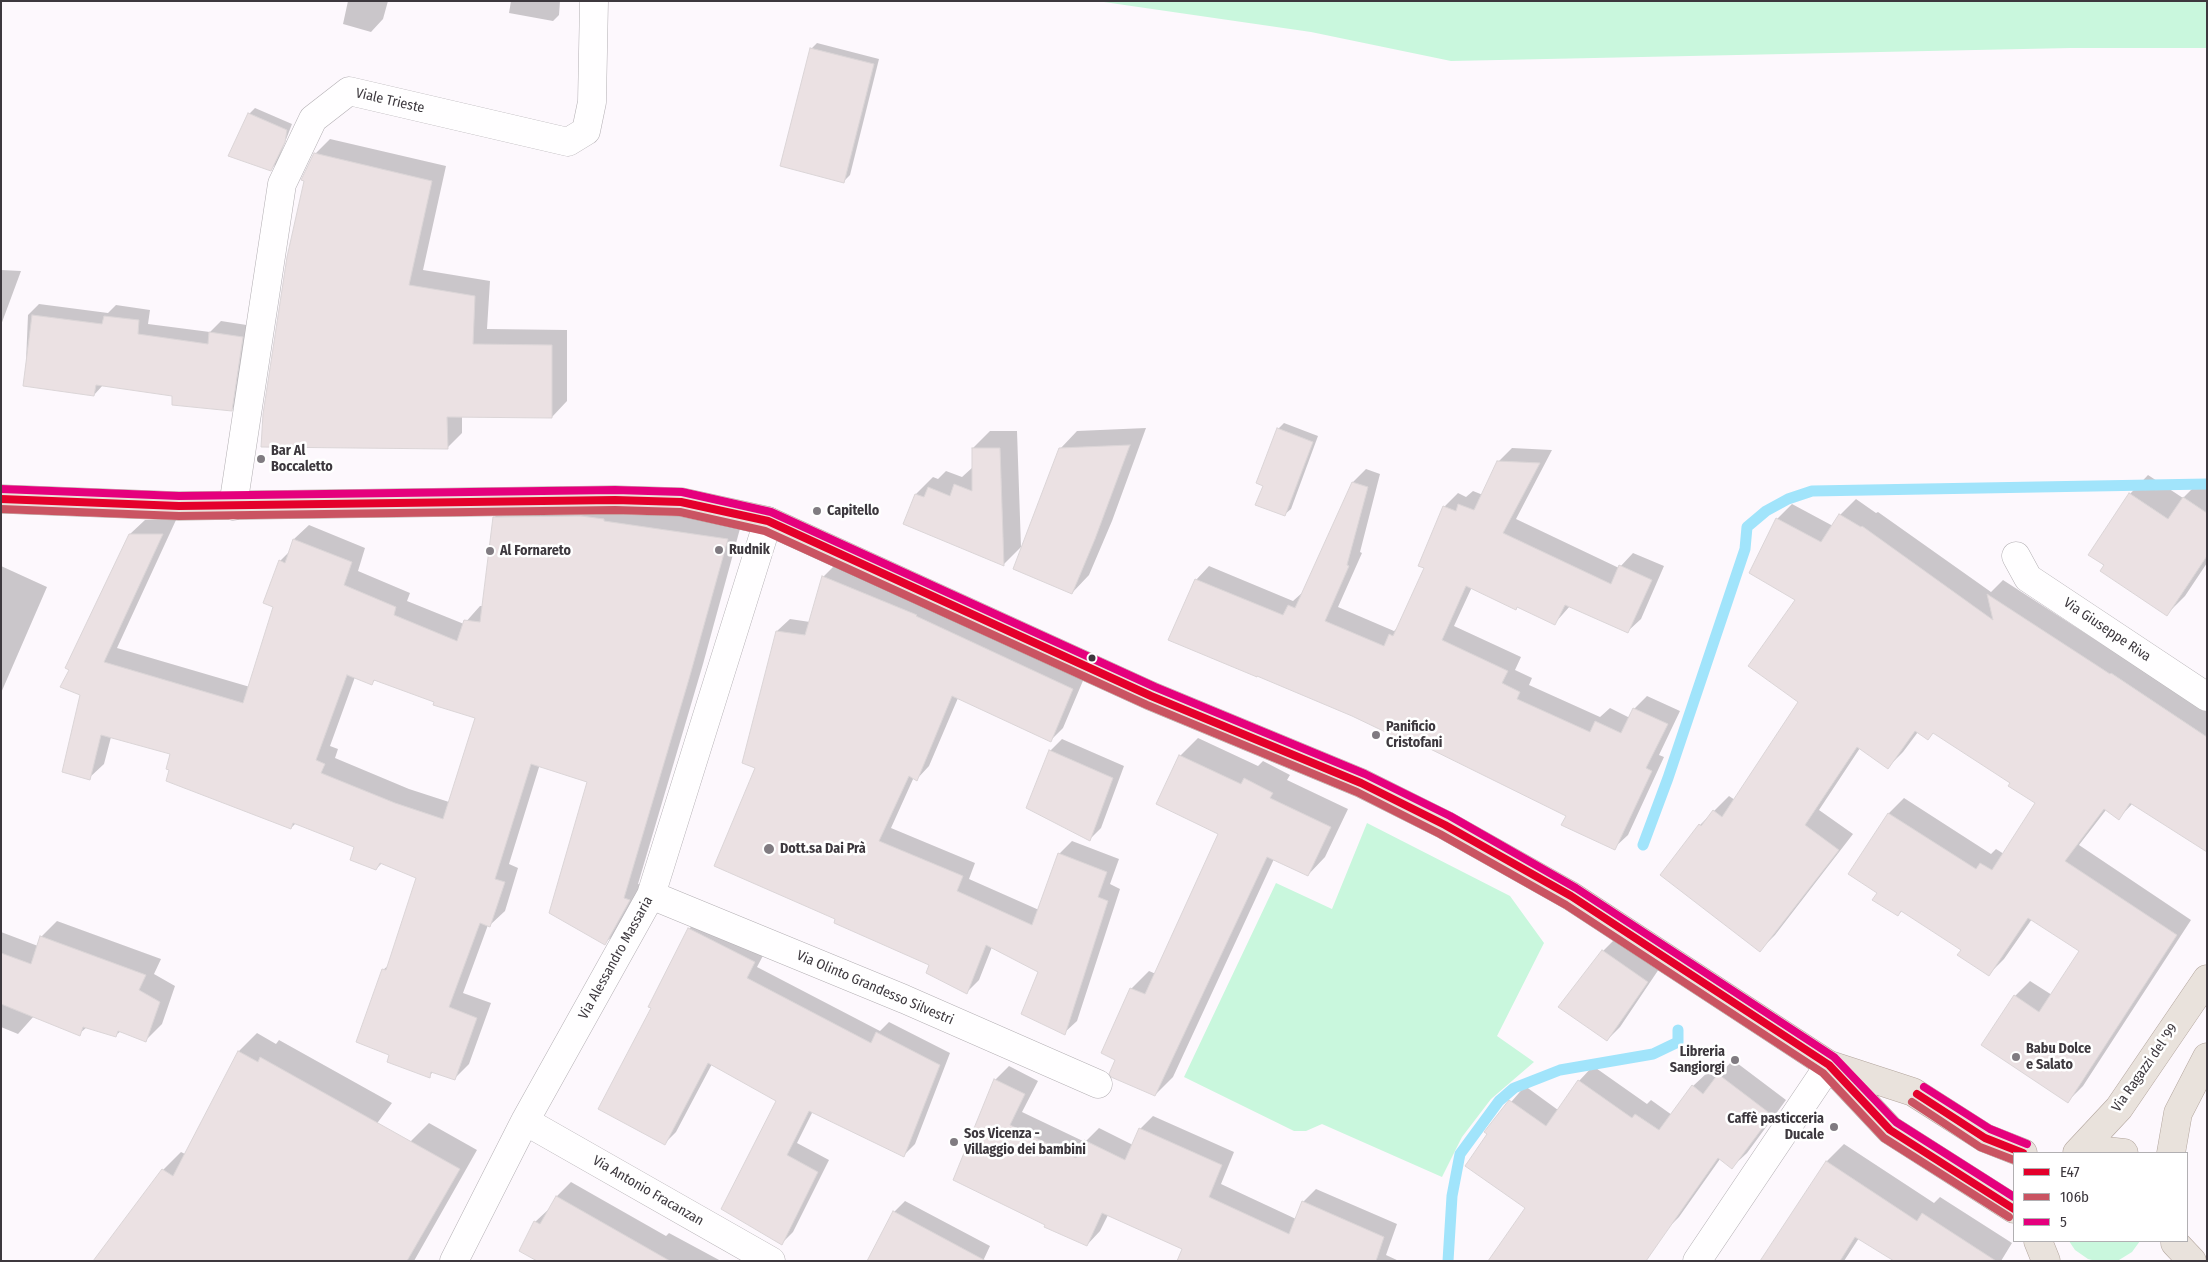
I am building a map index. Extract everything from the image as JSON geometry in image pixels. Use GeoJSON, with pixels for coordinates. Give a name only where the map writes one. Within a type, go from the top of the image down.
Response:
{"type":"FeatureCollection","features":[{"type":"Feature","properties":{"kind":"main road"},"geometry":{"type":"LineString","coordinates":[[1,499],[179,506],[615,500],[681,502],[768,521],[1152,696],[1361,783],[1445,825],[1571,896],[1829,1065],[1890,1130],[2013,1208]]}},
{"type":"Feature","properties":{"kind":"main road","name":"Via Ragazzi del '99"},"geometry":{"type":"LineString","coordinates":[[2078,1152],[2118,1108],[2207,979]]}},
{"type":"Feature","properties":{"kind":"main road"},"geometry":{"type":"LineString","coordinates":[[2171,1152],[2178,1113],[2207,1057]]}},
{"type":"Feature","properties":{"kind":"main road"},"geometry":{"type":"LineString","coordinates":[[1829,1065],[1913,1092],[1985,1138],[2020,1152]]}},
{"type":"Feature","properties":{"kind":"main road"},"geometry":{"type":"LineString","coordinates":[[2098,1152],[2115,1152]]}},
{"type":"Feature","properties":{"kind":"street","name":"Viale Trieste"},"geometry":{"type":"LineString","coordinates":[[233,506],[282,184],[313,119],[349,91],[568,142],[586,131],[592,102],[594,1]]}},
{"type":"Feature","properties":{"kind":"street","name":"Via Alessandro Massaria"},"geometry":{"type":"LineString","coordinates":[[454,1261],[525,1121],[651,895],[768,521]]}},
{"type":"Feature","properties":{"kind":"street","name":"Via Giuseppe Riva"},"geometry":{"type":"LineString","coordinates":[[2016,556],[2028,578],[2207,697]]}},
{"type":"Feature","properties":{"kind":"street","name":"Via Olinto Grandesso Silvestri"},"geometry":{"type":"LineString","coordinates":[[651,895],[904,998],[1098,1084]]}},
{"type":"Feature","properties":{"kind":"street"},"geometry":{"type":"LineString","coordinates":[[1696,1261],[1829,1065]]}},
{"type":"Feature","properties":{"kind":"street","name":"Via Antonio Fracanzan"},"geometry":{"type":"LineString","coordinates":[[525,1121],[771,1261]]}},
{"type":"Feature","properties":{"kind":"green space"},"geometry":{"type":"Polygon","coordinates":[[[1097,1],[2207,1],[2207,48],[2071,48],[1451,61],[1311,32],[1097,1]]]}},
{"type":"Feature","properties":{"kind":"green space"},"geometry":{"type":"Polygon","coordinates":[[[1367,823],[1510,896],[1544,943],[1497,1036],[1534,1062],[1491,1099],[1462,1137],[1442,1177],[1322,1124],[1306,1131],[1294,1131],[1184,1077],[1276,883],[1332,909],[1367,823]]]}},
{"type":"Feature","properties":{"kind":"green space"},"geometry":{"type":"Polygon","coordinates":[[[2070,1242],[2139,1242],[2132,1252],[2119,1260],[2096,1261],[2088,1259],[2075,1250],[2070,1242]]]}},
{"type":"Feature","properties":{"kind":"building"},"geometry":{"type":"Polygon","coordinates":[[[810,48],[874,64],[844,183],[780,166],[810,48]]]}},
{"type":"Feature","properties":{"kind":"building"},"geometry":{"type":"Polygon","coordinates":[[[248,113],[287,130],[285,142],[271,171],[228,156],[248,113]]]}},
{"type":"Feature","properties":{"kind":"building"},"geometry":{"type":"Polygon","coordinates":[[[314,153],[432,181],[409,285],[475,296],[473,344],[552,345],[552,418],[447,417],[448,449],[261,447],[263,414],[287,257],[304,181],[301,180],[314,153]]]}},
{"type":"Feature","properties":{"kind":"building"},"geometry":{"type":"Polygon","coordinates":[[[32,315],[102,324],[104,316],[139,320],[138,334],[208,344],[209,332],[243,337],[232,411],[172,405],[172,396],[96,385],[94,396],[23,386],[32,315]]]}},
{"type":"Feature","properties":{"kind":"building"},"geometry":{"type":"Polygon","coordinates":[[[1277,428],[1313,442],[1285,516],[1255,505],[1263,486],[1256,483],[1277,428]]]}},
{"type":"Feature","properties":{"kind":"building"},"geometry":{"type":"Polygon","coordinates":[[[1130,445],[1072,594],[1013,569],[1059,448],[1130,445]]]}},
{"type":"Feature","properties":{"kind":"building"},"geometry":{"type":"Polygon","coordinates":[[[972,448],[1000,448],[1004,566],[903,524],[915,494],[924,497],[928,487],[950,496],[954,484],[972,491],[972,448]]]}},
{"type":"Feature","properties":{"kind":"building"},"geometry":{"type":"Polygon","coordinates":[[[1497,461],[1540,463],[1503,533],[1611,584],[1619,565],[1652,580],[1628,633],[1565,605],[1555,625],[1517,607],[1516,610],[1466,586],[1442,640],[1508,671],[1502,683],[1520,692],[1517,699],[1590,732],[1595,721],[1621,733],[1633,708],[1668,724],[1646,768],[1652,771],[1615,850],[1561,825],[1566,816],[1402,735],[1400,739],[1352,716],[1168,640],[1195,579],[1283,615],[1288,605],[1295,608],[1352,482],[1368,487],[1347,565],[1349,566],[1325,621],[1384,646],[1389,634],[1393,636],[1424,568],[1418,566],[1443,506],[1456,511],[1458,504],[1474,510],[1497,461]]]}},
{"type":"Feature","properties":{"kind":"building"},"geometry":{"type":"Polygon","coordinates":[[[2129,493],[2168,519],[2183,497],[2207,513],[2207,556],[2167,616],[2100,571],[2104,565],[2088,555],[2129,493]]]}},
{"type":"Feature","properties":{"kind":"building"},"geometry":{"type":"Polygon","coordinates":[[[1839,514],[1862,526],[1993,620],[1987,594],[2207,737],[2207,852],[2130,803],[2119,820],[2104,809],[2065,861],[2177,935],[2068,1103],[1981,1045],[2014,995],[2039,1012],[2079,951],[2028,918],[1989,976],[1957,955],[1961,950],[1901,911],[1898,916],[1872,900],[1877,893],[1848,874],[1888,813],[1976,869],[1980,863],[1992,870],[2035,803],[2008,786],[2010,783],[1933,733],[1928,740],[1915,731],[1888,769],[1857,747],[1805,825],[1839,850],[1760,952],[1660,875],[1699,824],[1701,826],[1713,810],[1722,817],[1798,702],[1748,666],[1795,600],[1749,573],[1776,518],[1821,542],[1839,514]]]}},
{"type":"Feature","properties":{"kind":"building"},"geometry":{"type":"Polygon","coordinates":[[[581,516],[728,539],[624,898],[630,900],[605,945],[549,913],[587,782],[531,764],[495,879],[505,882],[490,927],[480,923],[449,1007],[477,1018],[455,1080],[431,1072],[430,1078],[387,1062],[389,1055],[356,1042],[382,969],[386,970],[416,878],[380,863],[376,870],[350,860],[354,847],[293,823],[291,829],[166,781],[169,770],[166,769],[170,754],[101,735],[90,780],[62,772],[80,695],[60,687],[69,670],[65,668],[129,534],[163,534],[104,662],[243,703],[273,607],[263,603],[279,560],[285,563],[293,539],[352,562],[344,585],[396,607],[394,615],[457,641],[464,620],[480,622],[493,517],[581,516]],[[347,675],[316,760],[325,764],[321,773],[395,803],[443,819],[475,718],[433,705],[434,702],[374,680],[372,685],[347,675]]]}},
{"type":"Feature","properties":{"kind":"building"},"geometry":{"type":"Polygon","coordinates":[[[822,576],[917,615],[1073,689],[1051,742],[952,696],[917,781],[909,776],[879,841],[963,876],[957,891],[1032,925],[1058,853],[1107,872],[1098,897],[1108,901],[1065,1035],[1021,1014],[1038,972],[986,945],[967,994],[926,973],[929,965],[834,923],[835,919],[714,866],[755,768],[742,763],[776,631],[805,635],[822,576]]]}},
{"type":"Feature","properties":{"kind":"building"},"geometry":{"type":"Polygon","coordinates":[[[1049,750],[1113,778],[1090,841],[1026,808],[1049,750]]]}},
{"type":"Feature","properties":{"kind":"building"},"geometry":{"type":"Polygon","coordinates":[[[1179,755],[1241,784],[1244,778],[1273,793],[1270,798],[1331,827],[1308,876],[1267,857],[1155,1096],[1111,1077],[1109,1074],[1115,1060],[1101,1053],[1130,988],[1145,994],[1218,834],[1156,804],[1179,755]]]}},
{"type":"Feature","properties":{"kind":"building"},"geometry":{"type":"Polygon","coordinates":[[[688,928],[755,962],[747,978],[871,1043],[876,1032],[940,1065],[904,1157],[809,1111],[787,1155],[818,1172],[782,1245],[721,1209],[776,1101],[708,1063],[665,1145],[598,1109],[651,1008],[648,1007],[688,928]]]}},
{"type":"Feature","properties":{"kind":"building"},"geometry":{"type":"Polygon","coordinates":[[[40,936],[146,975],[139,990],[160,1002],[146,1042],[118,1031],[116,1037],[83,1027],[80,1036],[1,1004],[1,953],[31,964],[40,936]]]}},
{"type":"Feature","properties":{"kind":"building"},"geometry":{"type":"Polygon","coordinates":[[[1602,950],[1648,982],[1607,1041],[1558,1007],[1602,950]]]}},
{"type":"Feature","properties":{"kind":"building"},"geometry":{"type":"Polygon","coordinates":[[[238,1051],[258,1062],[260,1057],[460,1169],[407,1261],[93,1261],[162,1169],[173,1176],[238,1051]]]}},
{"type":"Feature","properties":{"kind":"building"},"geometry":{"type":"Polygon","coordinates":[[[1718,1074],[1772,1115],[1732,1169],[1718,1158],[1646,1261],[1488,1261],[1525,1208],[1465,1166],[1487,1134],[1484,1132],[1509,1100],[1546,1126],[1578,1080],[1632,1118],[1635,1114],[1659,1130],[1692,1085],[1703,1094],[1718,1074]]]}},
{"type":"Feature","properties":{"kind":"building"},"geometry":{"type":"Polygon","coordinates":[[[994,1079],[1025,1094],[1010,1125],[1076,1158],[1084,1140],[1125,1160],[1139,1128],[1222,1165],[1209,1197],[1289,1234],[1302,1201],[1384,1237],[1376,1261],[1177,1261],[1182,1249],[1102,1213],[1087,1246],[1044,1227],[1045,1225],[953,1180],[994,1079]]]}},
{"type":"Feature","properties":{"kind":"building"},"geometry":{"type":"Polygon","coordinates":[[[1826,1161],[1917,1221],[1922,1213],[1996,1261],[1894,1261],[1855,1237],[1840,1261],[1760,1261],[1826,1161]]]}},
{"type":"Feature","properties":{"kind":"building"},"geometry":{"type":"Polygon","coordinates":[[[556,1196],[670,1261],[537,1261],[519,1251],[534,1221],[540,1224],[556,1196]]]}},
{"type":"Feature","properties":{"kind":"building"},"geometry":{"type":"Polygon","coordinates":[[[893,1211],[986,1261],[867,1261],[893,1211]]]}},
{"type":"Feature","properties":{"kind":"waterway"},"geometry":{"type":"LineString","coordinates":[[1643,845],[1668,778],[1745,549],[1747,527],[1766,511],[1788,499],[1812,491],[2207,484]]}},
{"type":"Feature","properties":{"kind":"waterway"},"geometry":{"type":"LineString","coordinates":[[1448,1261],[1452,1196],[1460,1154],[1499,1101],[1514,1088],[1560,1070],[1653,1054],[1678,1042],[1678,1030]]}},
{"type":"Feature","properties":{"kind":"transit line","name":"5"},"geometry":{"type":"LineString","coordinates":[[1,489],[179,496],[615,490],[682,492],[771,512],[1155,687],[1365,774],[1450,816],[1576,888],[1834,1057],[1896,1122],[2013,1196]]}},
{"type":"Feature","properties":{"kind":"transit line","name":"E47"},"geometry":{"type":"LineString","coordinates":[[1,499],[179,506],[615,500],[681,502],[768,521],[1151,696],[1361,783],[1445,825],[1571,896],[1829,1065],[1890,1130],[2013,1208]]}},
{"type":"Feature","properties":{"kind":"transit line","name":"106b"},"geometry":{"type":"LineString","coordinates":[[1,509],[179,516],[615,510],[680,512],[765,531],[1147,705],[1357,792],[1440,834],[1566,905],[1823,1073],[1884,1138],[2009,1217]]}},
{"type":"Feature","properties":{"kind":"transit line","name":"5"},"geometry":{"type":"LineString","coordinates":[[1924,1087],[1990,1129],[2027,1144]]}},
{"type":"Feature","properties":{"kind":"transit line","name":"E47"},"geometry":{"type":"LineString","coordinates":[[1917,1094],[1985,1138],[2020,1152]]}},
{"type":"Feature","properties":{"kind":"transit line","name":"106b"},"geometry":{"type":"LineString","coordinates":[[1912,1102],[1980,1147],[2013,1160]]}},
{"type":"Feature","properties":{"kind":"place","name":"Bar Al Boccaletto"},"geometry":{"type":"Point","coordinates":[261,459]}},
{"type":"Feature","properties":{"kind":"place","name":"Capitello"},"geometry":{"type":"Point","coordinates":[817,511]}},
{"type":"Feature","properties":{"kind":"place","name":"Rudnik"},"geometry":{"type":"Point","coordinates":[719,550]}},
{"type":"Feature","properties":{"kind":"place","name":"Al Fornareto"},"geometry":{"type":"Point","coordinates":[490,551]}},
{"type":"Feature","properties":{"kind":"place","name":"Panificio Cristofani"},"geometry":{"type":"Point","coordinates":[1376,735]}},
{"type":"Feature","properties":{"kind":"place","name":"Dott.sa Dai Prà"},"geometry":{"type":"Point","coordinates":[769,849]}},
{"type":"Feature","properties":{"kind":"place","name":"Babu Dolce e Salato"},"geometry":{"type":"Point","coordinates":[2016,1057]}},
{"type":"Feature","properties":{"kind":"place","name":"Libreria Sangiorgi"},"geometry":{"type":"Point","coordinates":[1735,1060]}},
{"type":"Feature","properties":{"kind":"place","name":"Caffè pasticceria Ducale"},"geometry":{"type":"Point","coordinates":[1834,1127]}},
{"type":"Feature","properties":{"kind":"place","name":"Sos Vicenza - Villaggio dei bambini"},"geometry":{"type":"Point","coordinates":[954,1142]}}]}
